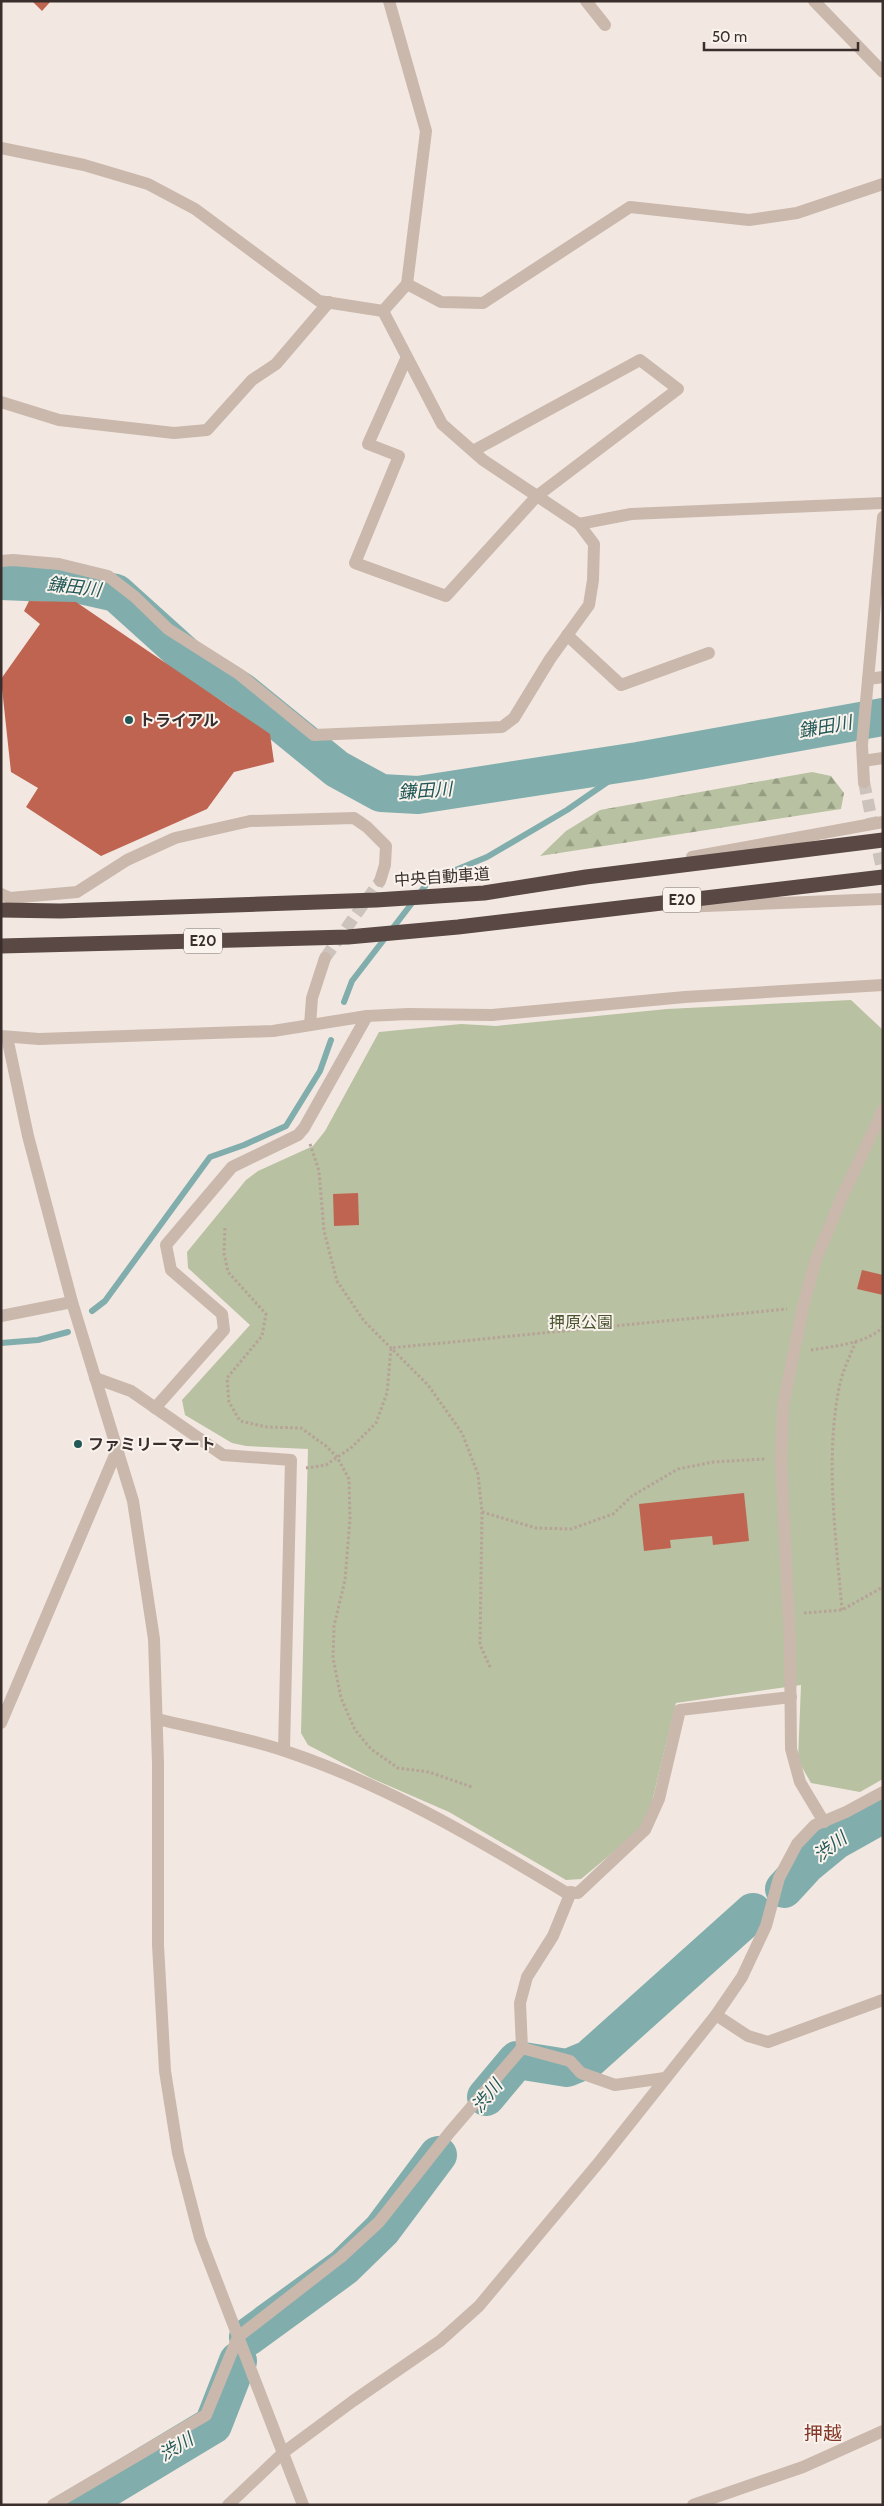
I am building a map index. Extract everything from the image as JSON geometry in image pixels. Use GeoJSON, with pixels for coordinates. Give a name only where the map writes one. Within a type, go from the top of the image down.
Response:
{"type":"FeatureCollection","features":[{"type":"Feature","properties":{"kind":"highway","name":"中央自動車道"},"geometry":{"type":"LineString","coordinates":[[1,910],[87,910],[376,900],[502,890],[586,877],[883,840]]}},
{"type":"Feature","properties":{"kind":"highway","name":"E20"},"geometry":{"type":"LineString","coordinates":[[1,946],[348,937],[482,924],[883,877]]}},
{"type":"Feature","properties":{"kind":"street"},"geometry":{"type":"LineString","coordinates":[[383,311],[407,284],[426,131],[389,1]]}},
{"type":"Feature","properties":{"kind":"street"},"geometry":{"type":"LineString","coordinates":[[586,1],[605,25]]}},
{"type":"Feature","properties":{"kind":"street"},"geometry":{"type":"LineString","coordinates":[[814,1],[883,72]]}},
{"type":"Feature","properties":{"kind":"street"},"geometry":{"type":"LineString","coordinates":[[1,148],[84,165],[148,184],[195,208],[319,300],[383,311]]}},
{"type":"Feature","properties":{"kind":"street"},"geometry":{"type":"LineString","coordinates":[[407,284],[441,302],[482,303],[630,207],[749,220],[797,213],[883,184]]}},
{"type":"Feature","properties":{"kind":"street"},"geometry":{"type":"LineString","coordinates":[[1,402],[59,420],[174,433],[207,430],[252,380],[276,364],[329,302]]}},
{"type":"Feature","properties":{"kind":"street"},"geometry":{"type":"LineString","coordinates":[[1,561],[13,560],[59,564],[108,576],[136,597],[168,629],[239,674],[314,735],[502,727],[514,718],[589,605],[593,580],[594,544],[579,524],[473,452],[442,424],[406,359],[383,311]]}},
{"type":"Feature","properties":{"kind":"street"},"geometry":{"type":"LineString","coordinates":[[406,359],[368,444],[399,456],[355,563],[446,596],[537,496],[678,389],[640,360],[473,452]]}},
{"type":"Feature","properties":{"kind":"street"},"geometry":{"type":"LineString","coordinates":[[579,524],[631,514],[883,503]]}},
{"type":"Feature","properties":{"kind":"street"},"geometry":{"type":"LineString","coordinates":[[864,782],[862,745],[883,517]]}},
{"type":"Feature","properties":{"kind":"street"},"geometry":{"type":"LineString","coordinates":[[568,635],[621,684],[710,653]]}},
{"type":"Feature","properties":{"kind":"street"},"geometry":{"type":"LineString","coordinates":[[868,684],[883,677]]}},
{"type":"Feature","properties":{"kind":"street"},"geometry":{"type":"LineString","coordinates":[[863,762],[883,758]]}},
{"type":"Feature","properties":{"kind":"street"},"geometry":{"type":"LineString","coordinates":[[1,894],[10,898],[77,892],[128,860],[175,838],[250,821],[354,818],[367,827],[386,846],[385,866],[380,881]]}},
{"type":"Feature","properties":{"kind":"street"},"geometry":{"type":"LineString","coordinates":[[586,877],[883,822]]}},
{"type":"Feature","properties":{"kind":"street"},"geometry":{"type":"LineString","coordinates":[[590,910],[883,898]]}},
{"type":"Feature","properties":{"kind":"street"},"geometry":{"type":"LineString","coordinates":[[310,1025],[312,998],[325,958]]}},
{"type":"Feature","properties":{"kind":"street"},"geometry":{"type":"LineString","coordinates":[[303,2505],[200,2238],[178,2153],[165,2071],[158,1945],[157,1719],[154,1639],[133,1502],[72,1302],[4,1037],[39,1038],[273,1031],[368,1016],[408,1014],[492,1015],[685,997],[883,986]]}},
{"type":"Feature","properties":{"kind":"street"},"geometry":{"type":"LineString","coordinates":[[155,1408],[224,1330],[222,1314],[171,1270],[166,1245],[232,1167],[298,1135],[304,1128],[368,1016]]}},
{"type":"Feature","properties":{"kind":"street"},"geometry":{"type":"LineString","coordinates":[[824,1822],[800,1782],[791,1749],[789,1620],[781,1459],[783,1406],[803,1307],[816,1262],[829,1227],[883,1110]]}},
{"type":"Feature","properties":{"kind":"street"},"geometry":{"type":"LineString","coordinates":[[1,1316],[72,1302]]}},
{"type":"Feature","properties":{"kind":"street"},"geometry":{"type":"LineString","coordinates":[[95,1378],[131,1391],[223,1455],[292,1460],[284,1750]]}},
{"type":"Feature","properties":{"kind":"street"},"geometry":{"type":"LineString","coordinates":[[1,1723],[117,1450]]}},
{"type":"Feature","properties":{"kind":"street"},"geometry":{"type":"LineString","coordinates":[[157,1719],[284,1750],[366,1784],[470,1835],[565,1892],[578,1893],[645,1830],[659,1799],[680,1710],[791,1697]]}},
{"type":"Feature","properties":{"kind":"street"},"geometry":{"type":"LineString","coordinates":[[228,2505],[284,2452],[353,2400],[440,2341],[479,2306],[600,2161],[716,2015],[742,1978],[766,1926],[779,1878],[797,1844],[815,1825],[883,1792]]}},
{"type":"Feature","properties":{"kind":"street"},"geometry":{"type":"LineString","coordinates":[[53,2505],[206,2415],[238,2337],[341,2258],[379,2222],[450,2132],[522,2048],[520,2003],[527,1977],[553,1936],[571,1892]]}},
{"type":"Feature","properties":{"kind":"street"},"geometry":{"type":"LineString","coordinates":[[716,2015],[748,2036],[768,2042],[883,2000]]}},
{"type":"Feature","properties":{"kind":"street"},"geometry":{"type":"LineString","coordinates":[[522,2048],[570,2061],[581,2073],[615,2085],[665,2078]]}},
{"type":"Feature","properties":{"kind":"street"},"geometry":{"type":"LineString","coordinates":[[693,2505],[803,2467],[883,2431]]}},
{"type":"Feature","properties":{"kind":"path"},"geometry":{"type":"LineString","coordinates":[[304,1128],[319,1171],[324,1231],[337,1282],[364,1321],[428,1385],[462,1433],[478,1474],[482,1512],[480,1645],[492,1669]]}},
{"type":"Feature","properties":{"kind":"path"},"geometry":{"type":"LineString","coordinates":[[225,1228],[224,1253],[228,1272],[266,1314],[262,1336],[228,1378],[229,1402],[240,1421],[267,1427],[300,1428],[326,1446],[337,1457],[349,1479],[350,1519],[345,1580],[334,1626],[333,1658],[341,1698],[355,1730],[371,1749],[398,1768],[428,1772],[472,1787]]}},
{"type":"Feature","properties":{"kind":"path"},"geometry":{"type":"LineString","coordinates":[[391,1348],[803,1307]]}},
{"type":"Feature","properties":{"kind":"path"},"geometry":{"type":"LineString","coordinates":[[794,1353],[856,1341],[879,1331],[883,1327]]}},
{"type":"Feature","properties":{"kind":"path"},"geometry":{"type":"LineString","coordinates":[[842,1610],[835,1520],[833,1438],[839,1386],[856,1341]]}},
{"type":"Feature","properties":{"kind":"path"},"geometry":{"type":"LineString","coordinates":[[291,1470],[326,1465],[352,1447],[376,1423],[387,1393],[391,1348]]}},
{"type":"Feature","properties":{"kind":"path"},"geometry":{"type":"LineString","coordinates":[[482,1512],[536,1528],[571,1529],[613,1514],[632,1496],[678,1469],[713,1462],[781,1459]]}},
{"type":"Feature","properties":{"kind":"path"},"geometry":{"type":"LineString","coordinates":[[789,1620],[842,1610],[883,1587]]}},
{"type":"Feature","properties":{"kind":"green space"},"geometry":{"type":"Polygon","coordinates":[[[812,772],[831,776],[844,793],[841,809],[540,856],[566,831],[600,810],[812,772]]]}},
{"type":"Feature","properties":{"kind":"green space","name":"押原公園"},"geometry":{"type":"Polygon","coordinates":[[[851,1000],[883,1030],[883,1779],[860,1792],[811,1783],[798,1760],[801,1685],[676,1703],[651,1806],[640,1830],[581,1879],[566,1880],[449,1812],[371,1778],[308,1745],[301,1733],[308,1449],[246,1446],[232,1443],[185,1415],[182,1400],[250,1325],[188,1268],[187,1252],[246,1180],[258,1171],[313,1146],[325,1131],[379,1032],[461,1024],[496,1026],[667,1009],[851,1000]]]}},
{"type":"Feature","properties":{"kind":"building"},"geometry":{"type":"Polygon","coordinates":[[[32,1],[51,1],[42,11],[32,1]]]}},
{"type":"Feature","properties":{"kind":"building"},"geometry":{"type":"Polygon","coordinates":[[[29,601],[76,602],[270,734],[274,762],[234,772],[207,809],[101,856],[26,807],[38,788],[11,772],[1,679],[40,624],[24,611],[29,601]]]}},
{"type":"Feature","properties":{"kind":"building"},"geometry":{"type":"Polygon","coordinates":[[[358,1193],[359,1225],[334,1226],[333,1194],[358,1193]]]}},
{"type":"Feature","properties":{"kind":"building"},"geometry":{"type":"Polygon","coordinates":[[[862,1270],[883,1275],[883,1295],[857,1289],[862,1270]]]}},
{"type":"Feature","properties":{"kind":"building"},"geometry":{"type":"Polygon","coordinates":[[[744,1493],[749,1541],[713,1545],[712,1536],[670,1540],[671,1548],[644,1551],[639,1504],[744,1493]]]}},
{"type":"Feature","properties":{"kind":"waterway","name":"鎌田川"},"geometry":{"type":"LineString","coordinates":[[1,581],[76,584],[116,593],[187,657],[241,691],[337,769],[381,793],[418,795],[638,761],[883,717]]}},
{"type":"Feature","properties":{"kind":"waterway"},"geometry":{"type":"LineString","coordinates":[[344,1002],[352,981],[429,881],[487,857],[567,810],[638,761]]}},
{"type":"Feature","properties":{"kind":"waterway"},"geometry":{"type":"LineString","coordinates":[[92,1311],[105,1301],[210,1157],[244,1145],[286,1126],[320,1071],[331,1040]]}},
{"type":"Feature","properties":{"kind":"waterway"},"geometry":{"type":"LineString","coordinates":[[1,1343],[38,1340],[68,1332]]}},
{"type":"Feature","properties":{"kind":"waterway","name":"渋川"},"geometry":{"type":"LineString","coordinates":[[784,1889],[807,1864],[835,1841],[883,1814]]}},
{"type":"Feature","properties":{"kind":"waterway","name":"渋川"},"geometry":{"type":"LineString","coordinates":[[486,2097],[517,2060],[567,2068],[589,2059],[753,1912]]}},
{"type":"Feature","properties":{"kind":"waterway","name":"渋川"},"geometry":{"type":"LineString","coordinates":[[248,2337],[344,2267],[382,2230],[438,2155]]}},
{"type":"Feature","properties":{"kind":"waterway","name":"渋川"},"geometry":{"type":"LineString","coordinates":[[80,2505],[213,2425],[238,2361]]}},
{"type":"Feature","properties":{"kind":"tunnel"},"geometry":{"type":"LineString","coordinates":[[864,782],[883,874]]}},
{"type":"Feature","properties":{"kind":"tunnel"},"geometry":{"type":"LineString","coordinates":[[325,958],[380,881]]}},
{"type":"Feature","properties":{"kind":"place","name":"トライアル"},"geometry":{"type":"Point","coordinates":[129,720]}},
{"type":"Feature","properties":{"kind":"place","name":"ファミリーマート"},"geometry":{"type":"Point","coordinates":[78,1444]}},
{"type":"Feature","properties":{"kind":"district","name":"押越"},"geometry":{"type":"Point","coordinates":[823,2433]}}]}
